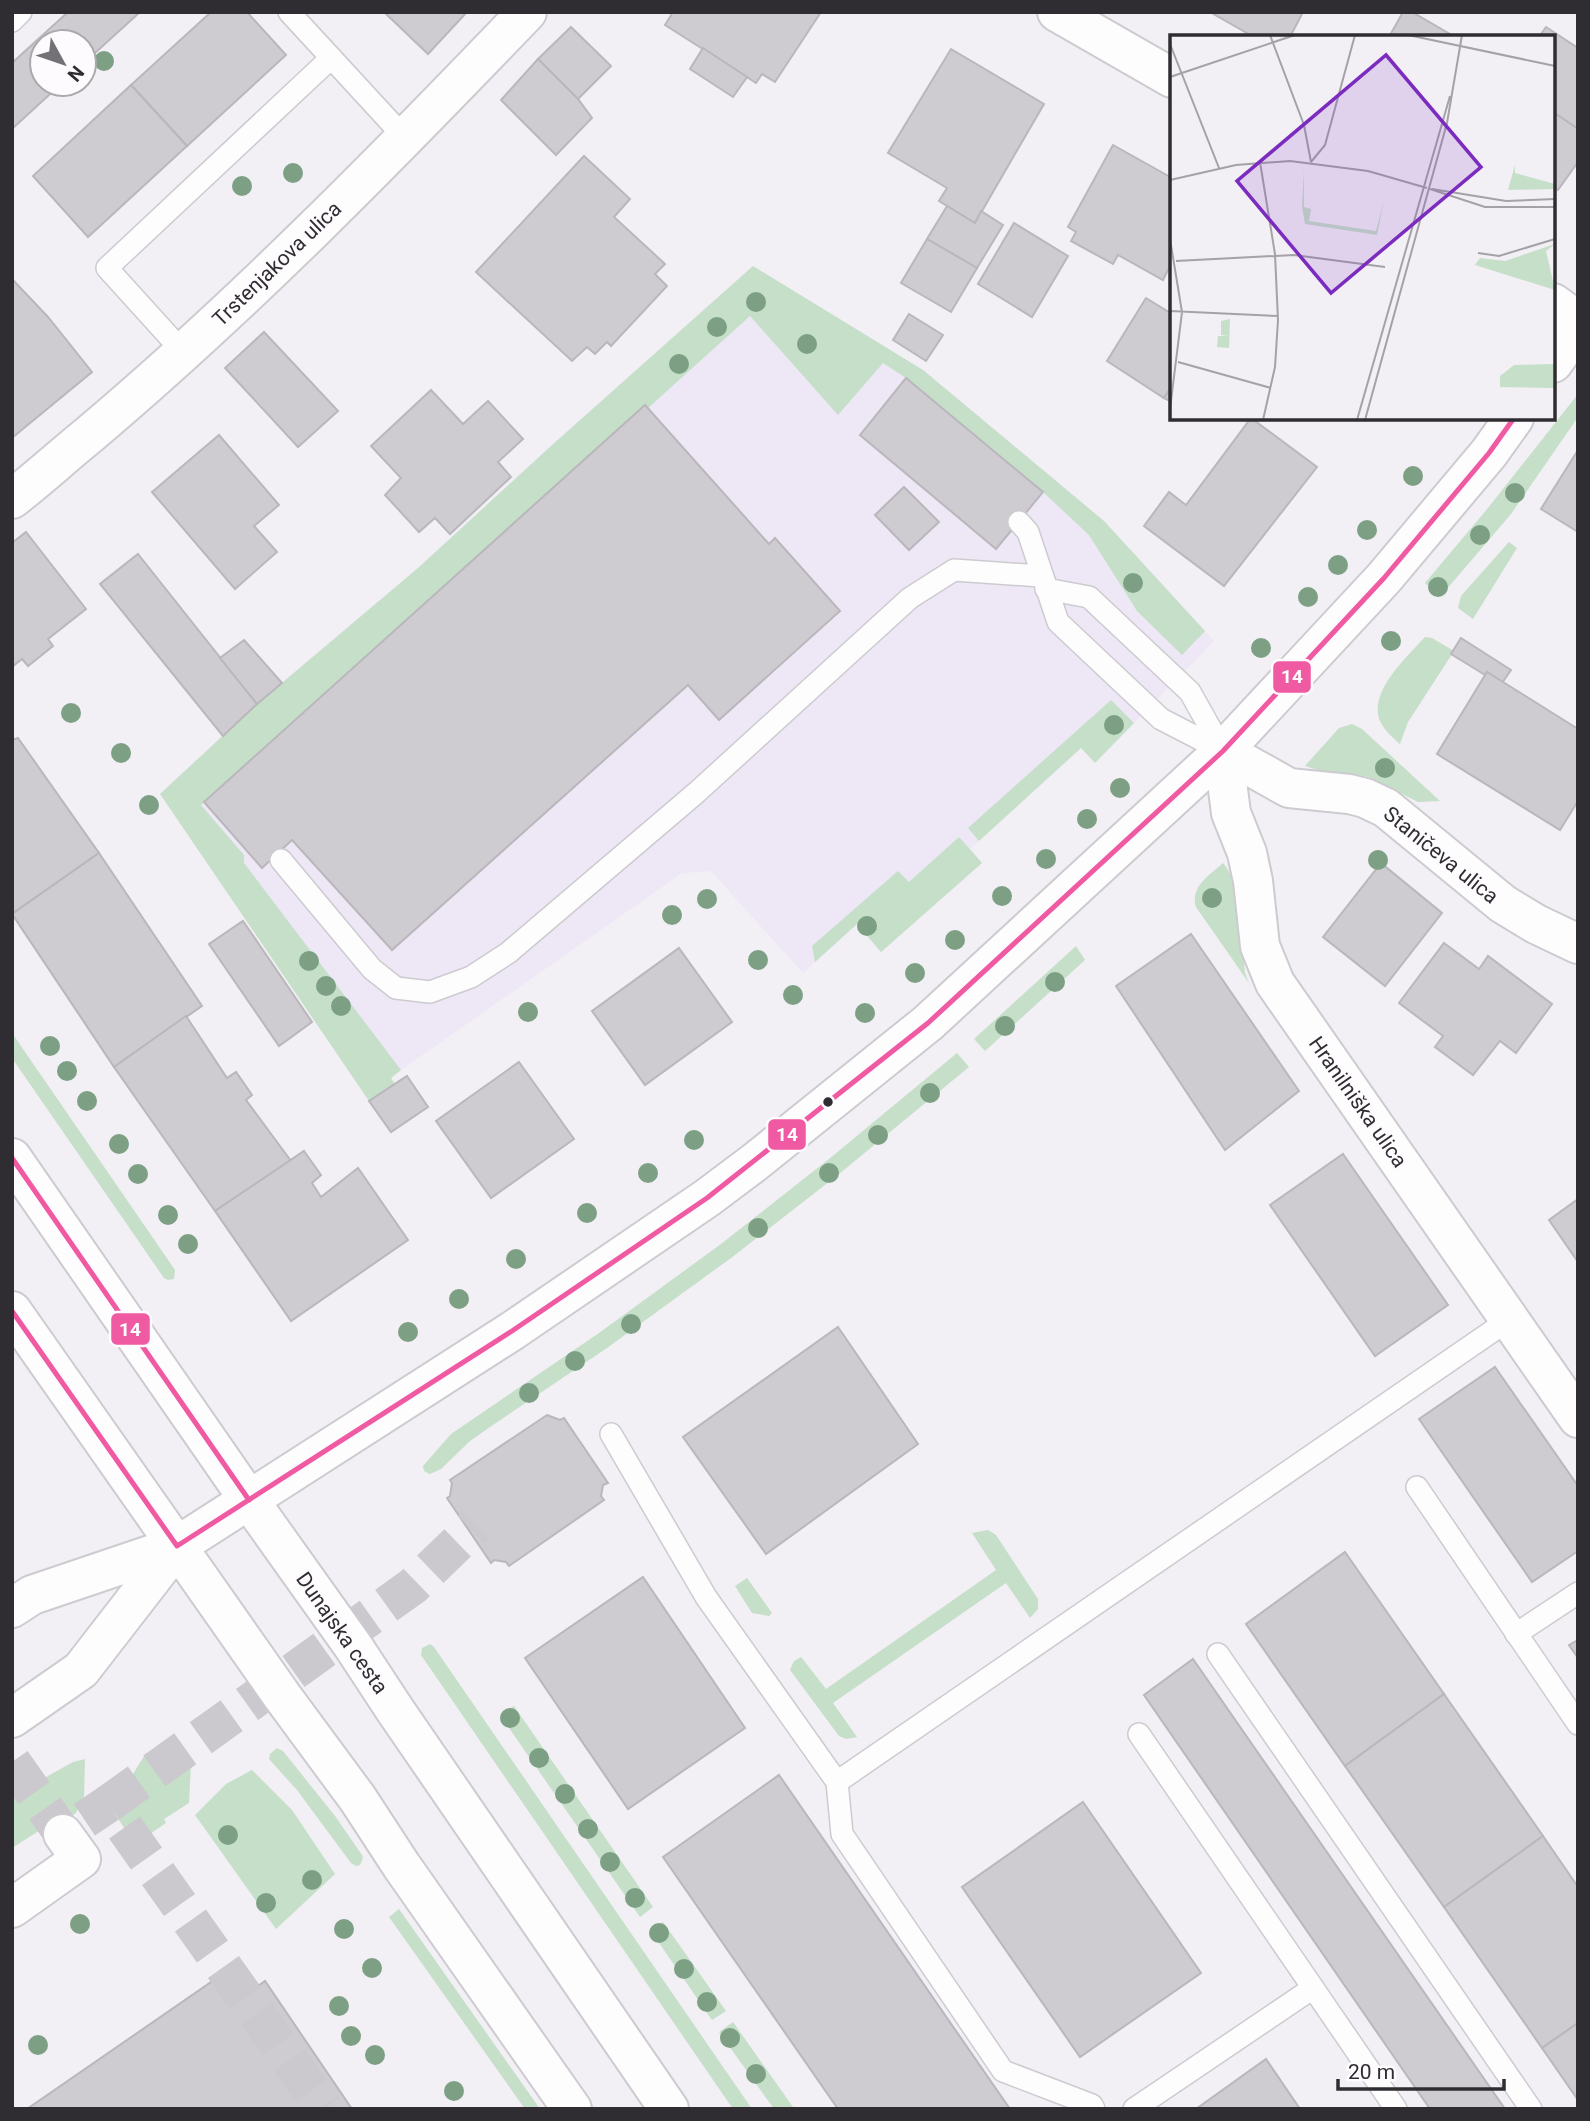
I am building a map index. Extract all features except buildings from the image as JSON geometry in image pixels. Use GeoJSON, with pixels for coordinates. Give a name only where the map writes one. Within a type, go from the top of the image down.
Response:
{"type":"FeatureCollection","features":[{"type":"Feature","properties":{"kind":"street","name":"Trstenjakova ulica"},"geometry":{"type":"LineString","coordinates":[[12,499],[184,353],[294,249],[406,139],[527,12]]}},
{"type":"Feature","properties":{"kind":"street"},"geometry":{"type":"LineString","coordinates":[[1057,12],[1170,77]]}},
{"type":"Feature","properties":{"kind":"street"},"geometry":{"type":"LineString","coordinates":[[1555,304],[1578,321]]}},
{"type":"Feature","properties":{"kind":"street"},"geometry":{"type":"LineString","coordinates":[[1555,360],[1578,328]]}},
{"type":"Feature","properties":{"kind":"street"},"geometry":{"type":"LineString","coordinates":[[12,1608],[32,1595],[177,1546],[523,1324],[755,1162],[928,1023],[1223,751],[1384,578],[1489,453],[1513,420]]}},
{"type":"Feature","properties":{"kind":"street","name":"Staničeva ulica"},"geometry":{"type":"LineString","coordinates":[[1223,751],[1289,788],[1349,794],[1386,808],[1503,904],[1536,924],[1578,944]]}},
{"type":"Feature","properties":{"kind":"street","name":"Hranilniška ulica"},"geometry":{"type":"LineString","coordinates":[[1223,751],[1231,813],[1247,853],[1253,881],[1260,946],[1275,983],[1578,1418]]}},
{"type":"Feature","properties":{"kind":"street","name":"Dunajska cesta"},"geometry":{"type":"LineString","coordinates":[[12,1158],[353,1646],[669,2109]]}},
{"type":"Feature","properties":{"kind":"street"},"geometry":{"type":"LineString","coordinates":[[12,1311],[358,1799],[401,1865],[572,2109]]}},
{"type":"Feature","properties":{"kind":"street"},"geometry":{"type":"LineString","coordinates":[[12,1718],[81,1670],[177,1546]]}},
{"type":"Feature","properties":{"kind":"street"},"geometry":{"type":"LineString","coordinates":[[12,1908],[81,1859],[63,1834]]}},
{"type":"Feature","properties":{"kind":"lane"},"geometry":{"type":"LineString","coordinates":[[12,21],[21,12]]}},
{"type":"Feature","properties":{"kind":"lane"},"geometry":{"type":"LineString","coordinates":[[289,12],[406,139]]}},
{"type":"Feature","properties":{"kind":"lane"},"geometry":{"type":"LineString","coordinates":[[184,353],[107,268],[331,58]]}},
{"type":"Feature","properties":{"kind":"lane"},"geometry":{"type":"LineString","coordinates":[[1019,522],[1028,532],[1058,622],[1161,719],[1223,751]]}},
{"type":"Feature","properties":{"kind":"lane"},"geometry":{"type":"LineString","coordinates":[[281,860],[372,969],[396,988],[430,992],[471,977],[509,953],[696,793],[910,598],[954,570],[1044,583],[1089,597],[1190,692],[1223,751]]}},
{"type":"Feature","properties":{"kind":"lane"},"geometry":{"type":"LineString","coordinates":[[837,1782],[1510,1320]]}},
{"type":"Feature","properties":{"kind":"lane"},"geometry":{"type":"LineString","coordinates":[[611,1434],[706,1597],[837,1782],[842,1834],[1003,2071],[1092,2105],[1094,2109]]}},
{"type":"Feature","properties":{"kind":"lane"},"geometry":{"type":"LineString","coordinates":[[1417,1487],[1578,1724]]}},
{"type":"Feature","properties":{"kind":"lane"},"geometry":{"type":"LineString","coordinates":[[1516,1634],[1578,1593]]}},
{"type":"Feature","properties":{"kind":"lane"},"geometry":{"type":"LineString","coordinates":[[1218,1654],[1531,2109]]}},
{"type":"Feature","properties":{"kind":"lane"},"geometry":{"type":"LineString","coordinates":[[1139,1734],[1396,2109]]}},
{"type":"Feature","properties":{"kind":"lane"},"geometry":{"type":"LineString","coordinates":[[1134,2109],[1313,1988]]}},
{"type":"Feature","properties":{"kind":"shaded area"},"geometry":{"type":"Polygon","coordinates":[[[753,266],[923,370],[1104,521],[1214,641],[1095,763],[1081,748],[970,849],[982,863],[881,952],[857,924],[803,973],[711,871],[682,873],[401,1070],[391,1078],[395,1084],[160,794],[257,704],[418,568],[753,266]]]}},
{"type":"Feature","properties":{"kind":"green space"},"geometry":{"type":"Polygon","coordinates":[[[753,266],[923,370],[1104,521],[1205,631],[1182,655],[1137,611],[1089,535],[1043,492],[906,378],[883,363],[838,415],[750,316],[648,408],[644,405],[201,805],[244,855],[244,863],[401,1070],[391,1078],[395,1084],[369,1101],[160,794],[257,704],[418,568],[753,266]]]}},
{"type":"Feature","properties":{"kind":"green space"},"geometry":{"type":"Polygon","coordinates":[[[1578,394],[1578,417],[1511,514],[1440,597],[1425,583],[1578,394]]]}},
{"type":"Feature","properties":{"kind":"green space"},"geometry":{"type":"Polygon","coordinates":[[[1509,542],[1517,548],[1473,619],[1458,608],[1461,596],[1509,542]]]}},
{"type":"Feature","properties":{"kind":"green space"},"geometry":{"type":"Polygon","coordinates":[[[1425,637],[1432,638],[1454,651],[1408,722],[1400,744],[1381,723],[1379,700],[1391,676],[1425,637]]]}},
{"type":"Feature","properties":{"kind":"green space"},"geometry":{"type":"Polygon","coordinates":[[[1111,700],[1134,723],[1095,763],[1081,748],[979,841],[968,828],[1111,700]]]}},
{"type":"Feature","properties":{"kind":"green space"},"geometry":{"type":"Polygon","coordinates":[[[1352,724],[1362,729],[1440,801],[1418,802],[1365,776],[1340,777],[1305,766],[1339,728],[1352,724]]]}},
{"type":"Feature","properties":{"kind":"green space"},"geometry":{"type":"Polygon","coordinates":[[[959,837],[982,863],[881,952],[857,924],[815,962],[812,946],[898,871],[909,882],[959,837]]]}},
{"type":"Feature","properties":{"kind":"green space"},"geometry":{"type":"Polygon","coordinates":[[[1223,863],[1235,886],[1245,973],[1249,983],[1196,907],[1198,887],[1223,863]]]}},
{"type":"Feature","properties":{"kind":"green space"},"geometry":{"type":"Polygon","coordinates":[[[1076,946],[1085,960],[985,1051],[974,1039],[1076,946]]]}},
{"type":"Feature","properties":{"kind":"green space"},"geometry":{"type":"Polygon","coordinates":[[[12,1033],[175,1270],[174,1279],[164,1278],[12,1058],[12,1033]]]}},
{"type":"Feature","properties":{"kind":"green space"},"geometry":{"type":"Polygon","coordinates":[[[957,1053],[969,1067],[839,1174],[731,1258],[607,1348],[470,1441],[441,1469],[430,1474],[424,1471],[423,1466],[451,1434],[599,1333],[721,1244],[957,1053]]]}},
{"type":"Feature","properties":{"kind":"green space"},"geometry":{"type":"Polygon","coordinates":[[[988,1530],[996,1535],[1038,1599],[1038,1609],[1030,1618],[1006,1583],[833,1703],[857,1737],[846,1739],[839,1736],[790,1670],[794,1661],[801,1657],[826,1689],[996,1570],[972,1533],[988,1530]]]}},
{"type":"Feature","properties":{"kind":"green space"},"geometry":{"type":"Polygon","coordinates":[[[747,1578],[772,1613],[769,1616],[752,1613],[735,1586],[747,1578]]]}},
{"type":"Feature","properties":{"kind":"green space"},"geometry":{"type":"Polygon","coordinates":[[[430,1644],[752,2109],[733,2109],[421,1655],[422,1648],[430,1644]]]}},
{"type":"Feature","properties":{"kind":"green space"},"geometry":{"type":"Polygon","coordinates":[[[514,1706],[653,1907],[640,1917],[500,1715],[514,1706]]]}},
{"type":"Feature","properties":{"kind":"green space"},"geometry":{"type":"Polygon","coordinates":[[[277,1748],[283,1751],[335,1816],[362,1855],[360,1865],[351,1863],[297,1790],[269,1759],[270,1754],[277,1748]]]}},
{"type":"Feature","properties":{"kind":"green space"},"geometry":{"type":"Polygon","coordinates":[[[146,1753],[191,1764],[189,1803],[164,1819],[166,1823],[135,1844],[102,1795],[133,1774],[146,1753]]]}},
{"type":"Feature","properties":{"kind":"green space"},"geometry":{"type":"Polygon","coordinates":[[[85,1759],[84,1796],[76,1813],[59,1825],[45,1827],[12,1848],[12,1796],[73,1762],[85,1759]]]}},
{"type":"Feature","properties":{"kind":"green space"},"geometry":{"type":"Polygon","coordinates":[[[252,1770],[292,1810],[335,1874],[276,1929],[195,1815],[226,1784],[252,1770]]]}},
{"type":"Feature","properties":{"kind":"green space"},"geometry":{"type":"Polygon","coordinates":[[[399,1909],[540,2109],[525,2109],[389,1917],[399,1909]]]}},
{"type":"Feature","properties":{"kind":"green space"},"geometry":{"type":"Polygon","coordinates":[[[663,1922],[726,2011],[712,2020],[651,1931],[663,1922]]]}},
{"type":"Feature","properties":{"kind":"green space"},"geometry":{"type":"Polygon","coordinates":[[[733,2022],[793,2107],[791,2109],[774,2109],[719,2032],[733,2022]]]}},
{"type":"Feature","properties":{"kind":"tunnel"},"geometry":{"type":"LineString","coordinates":[[108,1804],[413,1586],[476,1525]]}},
{"type":"Feature","properties":{"kind":"tunnel"},"geometry":{"type":"LineString","coordinates":[[12,1762],[63,1834],[108,1804],[324,2109]]}},
{"type":"Feature","properties":{"kind":"transit line","name":"14"},"geometry":{"type":"LineString","coordinates":[[12,1311],[177,1546],[512,1331],[707,1198],[928,1023],[1223,751],[1384,578],[1489,453],[1513,420]]}},
{"type":"Feature","properties":{"kind":"transit line","name":"14"},"geometry":{"type":"LineString","coordinates":[[12,1158],[249,1500]]}}]}
